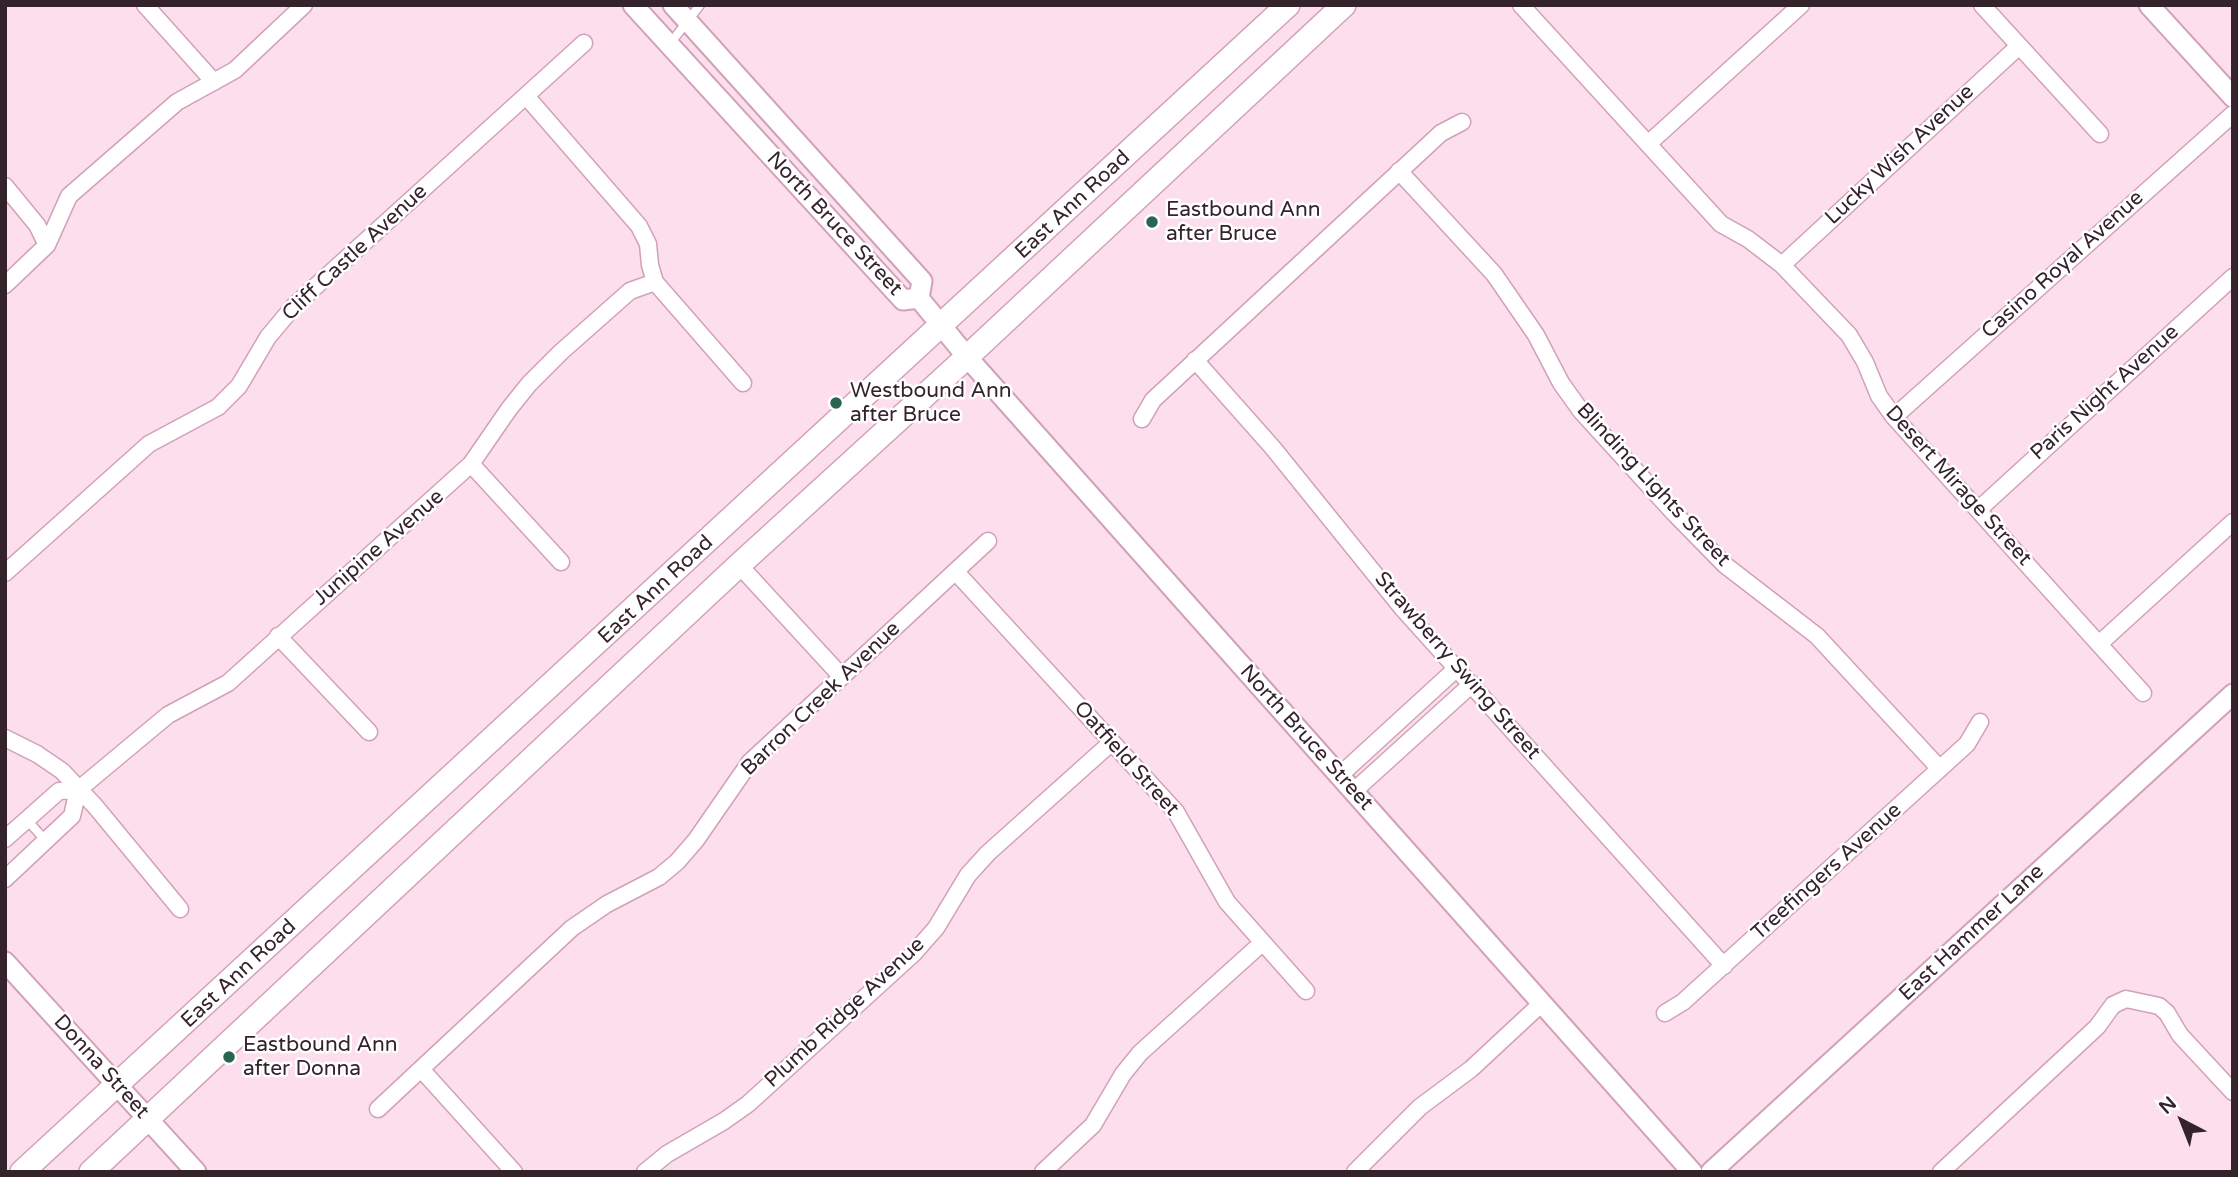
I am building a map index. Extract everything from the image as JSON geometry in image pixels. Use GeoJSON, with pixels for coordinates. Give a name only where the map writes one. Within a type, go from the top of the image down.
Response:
{"type":"FeatureCollection","features":[{"type":"Feature","properties":{"kind":"main road","name":"East Ann Road"},"geometry":{"type":"LineString","coordinates":[[22,1172],[943,326],[1288,5]]}},
{"type":"Feature","properties":{"kind":"main road","name":"East Ann Road"},"geometry":{"type":"LineString","coordinates":[[91,1172],[739,565],[967,357],[1344,5]]}},
{"type":"Feature","properties":{"kind":"street"},"geometry":{"type":"LineString","coordinates":[[145,5],[214,82]]}},
{"type":"Feature","properties":{"kind":"street"},"geometry":{"type":"LineString","coordinates":[[5,285],[47,245],[69,195],[177,102],[235,70],[304,5]]}},
{"type":"Feature","properties":{"kind":"street","name":"North Bruce Street"},"geometry":{"type":"LineString","coordinates":[[633,5],[903,300],[919,298],[922,281],[673,5]]}},
{"type":"Feature","properties":{"kind":"street"},"geometry":{"type":"LineString","coordinates":[[1648,144],[1801,5]]}},
{"type":"Feature","properties":{"kind":"street"},"geometry":{"type":"LineString","coordinates":[[1982,5],[2100,134]]}},
{"type":"Feature","properties":{"kind":"street"},"geometry":{"type":"LineString","coordinates":[[2149,5],[2233,97]]}},
{"type":"Feature","properties":{"kind":"street","name":"Desert Mirage Street"},"geometry":{"type":"LineString","coordinates":[[1527,7],[1721,224],[1748,239],[1782,265],[1849,335],[1865,362],[1879,396],[1894,417],[2143,693]]}},
{"type":"Feature","properties":{"kind":"street","name":"Cliff Castle Avenue"},"geometry":{"type":"LineString","coordinates":[[5,573],[149,444],[218,407],[239,386],[268,337],[294,306],[583,43]]}},
{"type":"Feature","properties":{"kind":"street","name":"Lucky Wish Avenue"},"geometry":{"type":"LineString","coordinates":[[1782,265],[2019,46]]}},
{"type":"Feature","properties":{"kind":"street"},"geometry":{"type":"LineString","coordinates":[[526,96],[639,226],[648,244],[655,282],[743,383]]}},
{"type":"Feature","properties":{"kind":"street","name":"Casino Royal Avenue"},"geometry":{"type":"LineString","coordinates":[[1894,417],[2233,114]]}},
{"type":"Feature","properties":{"kind":"street"},"geometry":{"type":"LineString","coordinates":[[1142,419],[1153,400],[1195,360],[1441,133],[1462,122]]}},
{"type":"Feature","properties":{"kind":"street","name":"Blinding Lights Street"},"geometry":{"type":"LineString","coordinates":[[1399,172],[1494,274],[1536,335],[1561,383],[1581,411],[1725,565],[1817,636],[1940,769]]}},
{"type":"Feature","properties":{"kind":"street"},"geometry":{"type":"LineString","coordinates":[[5,186],[37,225],[47,245]]}},
{"type":"Feature","properties":{"kind":"street","name":"Junipine Avenue"},"geometry":{"type":"LineString","coordinates":[[5,839],[59,791],[78,790],[168,715],[228,683],[471,464],[516,401],[561,352],[630,291],[655,282]]}},
{"type":"Feature","properties":{"kind":"street","name":"Paris Night Avenue"},"geometry":{"type":"LineString","coordinates":[[1978,510],[2230,284]]}},
{"type":"Feature","properties":{"kind":"street","name":"North Bruce Street"},"geometry":{"type":"LineString","coordinates":[[922,302],[967,357],[1692,1172]]}},
{"type":"Feature","properties":{"kind":"street","name":"Strawberry Swing Street"},"geometry":{"type":"LineString","coordinates":[[1195,360],[1273,448],[1404,609],[1724,966]]}},
{"type":"Feature","properties":{"kind":"street"},"geometry":{"type":"LineString","coordinates":[[471,464],[561,562]]}},
{"type":"Feature","properties":{"kind":"street"},"geometry":{"type":"LineString","coordinates":[[2099,644],[2233,522]]}},
{"type":"Feature","properties":{"kind":"street","name":"Barron Creek Avenue"},"geometry":{"type":"LineString","coordinates":[[378,1108],[572,928],[607,904],[659,877],[677,862],[696,840],[750,762],[988,541]]}},
{"type":"Feature","properties":{"kind":"street"},"geometry":{"type":"LineString","coordinates":[[739,565],[842,677]]}},
{"type":"Feature","properties":{"kind":"street","name":"Oatfield Street"},"geometry":{"type":"LineString","coordinates":[[956,572],[1176,812],[1227,902],[1306,991]]}},
{"type":"Feature","properties":{"kind":"street"},"geometry":{"type":"LineString","coordinates":[[278,636],[369,732]]}},
{"type":"Feature","properties":{"kind":"street"},"geometry":{"type":"LineString","coordinates":[[1339,775],[1457,668]]}},
{"type":"Feature","properties":{"kind":"street"},"geometry":{"type":"LineString","coordinates":[[1354,792],[1472,684]]}},
{"type":"Feature","properties":{"kind":"street","name":"East Hammer Lane"},"geometry":{"type":"LineString","coordinates":[[1711,1172],[2233,694]]}},
{"type":"Feature","properties":{"kind":"street","name":"Treefingers Avenue"},"geometry":{"type":"LineString","coordinates":[[1665,1013],[1684,1002],[1940,769],[1967,744],[1980,722]]}},
{"type":"Feature","properties":{"kind":"street"},"geometry":{"type":"LineString","coordinates":[[5,738],[37,754],[62,771],[95,806],[180,909]]}},
{"type":"Feature","properties":{"kind":"street","name":"Plumb Ridge Avenue"},"geometry":{"type":"LineString","coordinates":[[645,1172],[667,1154],[748,1104],[904,962],[936,928],[968,875],[988,853],[1112,742]]}},
{"type":"Feature","properties":{"kind":"street","name":"Junipine Avenue"},"geometry":{"type":"LineString","coordinates":[[5,879],[72,816],[78,790]]}},
{"type":"Feature","properties":{"kind":"street"},"geometry":{"type":"LineString","coordinates":[[1043,1172],[1093,1125],[1123,1074],[1140,1053],[1262,943]]}},
{"type":"Feature","properties":{"kind":"street","name":"Donna Street"},"geometry":{"type":"LineString","coordinates":[[5,962],[196,1172]]}},
{"type":"Feature","properties":{"kind":"street"},"geometry":{"type":"LineString","coordinates":[[1941,1172],[2096,1027],[2113,1005],[2126,999],[2159,1006],[2167,1013],[2180,1035],[2233,1093]]}},
{"type":"Feature","properties":{"kind":"street"},"geometry":{"type":"LineString","coordinates":[[1355,1172],[1420,1107],[1471,1069],[1542,1003]]}},
{"type":"Feature","properties":{"kind":"street"},"geometry":{"type":"LineString","coordinates":[[421,1069],[514,1172]]}},
{"type":"Feature","properties":{"kind":"lane"},"geometry":{"type":"LineString","coordinates":[[669,45],[700,5]]}},
{"type":"Feature","properties":{"kind":"lane"},"geometry":{"type":"LineString","coordinates":[[1415,707],[1429,723]]}},
{"type":"Feature","properties":{"kind":"lane"},"geometry":{"type":"LineString","coordinates":[[27,820],[46,841]]}},
{"type":"Feature","properties":{"kind":"place","name":"Eastbound Ann after Bruce"},"geometry":{"type":"Point","coordinates":[1152,222]}},
{"type":"Feature","properties":{"kind":"place","name":"Westbound Ann after Bruce"},"geometry":{"type":"Point","coordinates":[836,403]}},
{"type":"Feature","properties":{"kind":"place","name":"Eastbound Ann after Donna"},"geometry":{"type":"Point","coordinates":[229,1057]}}]}
